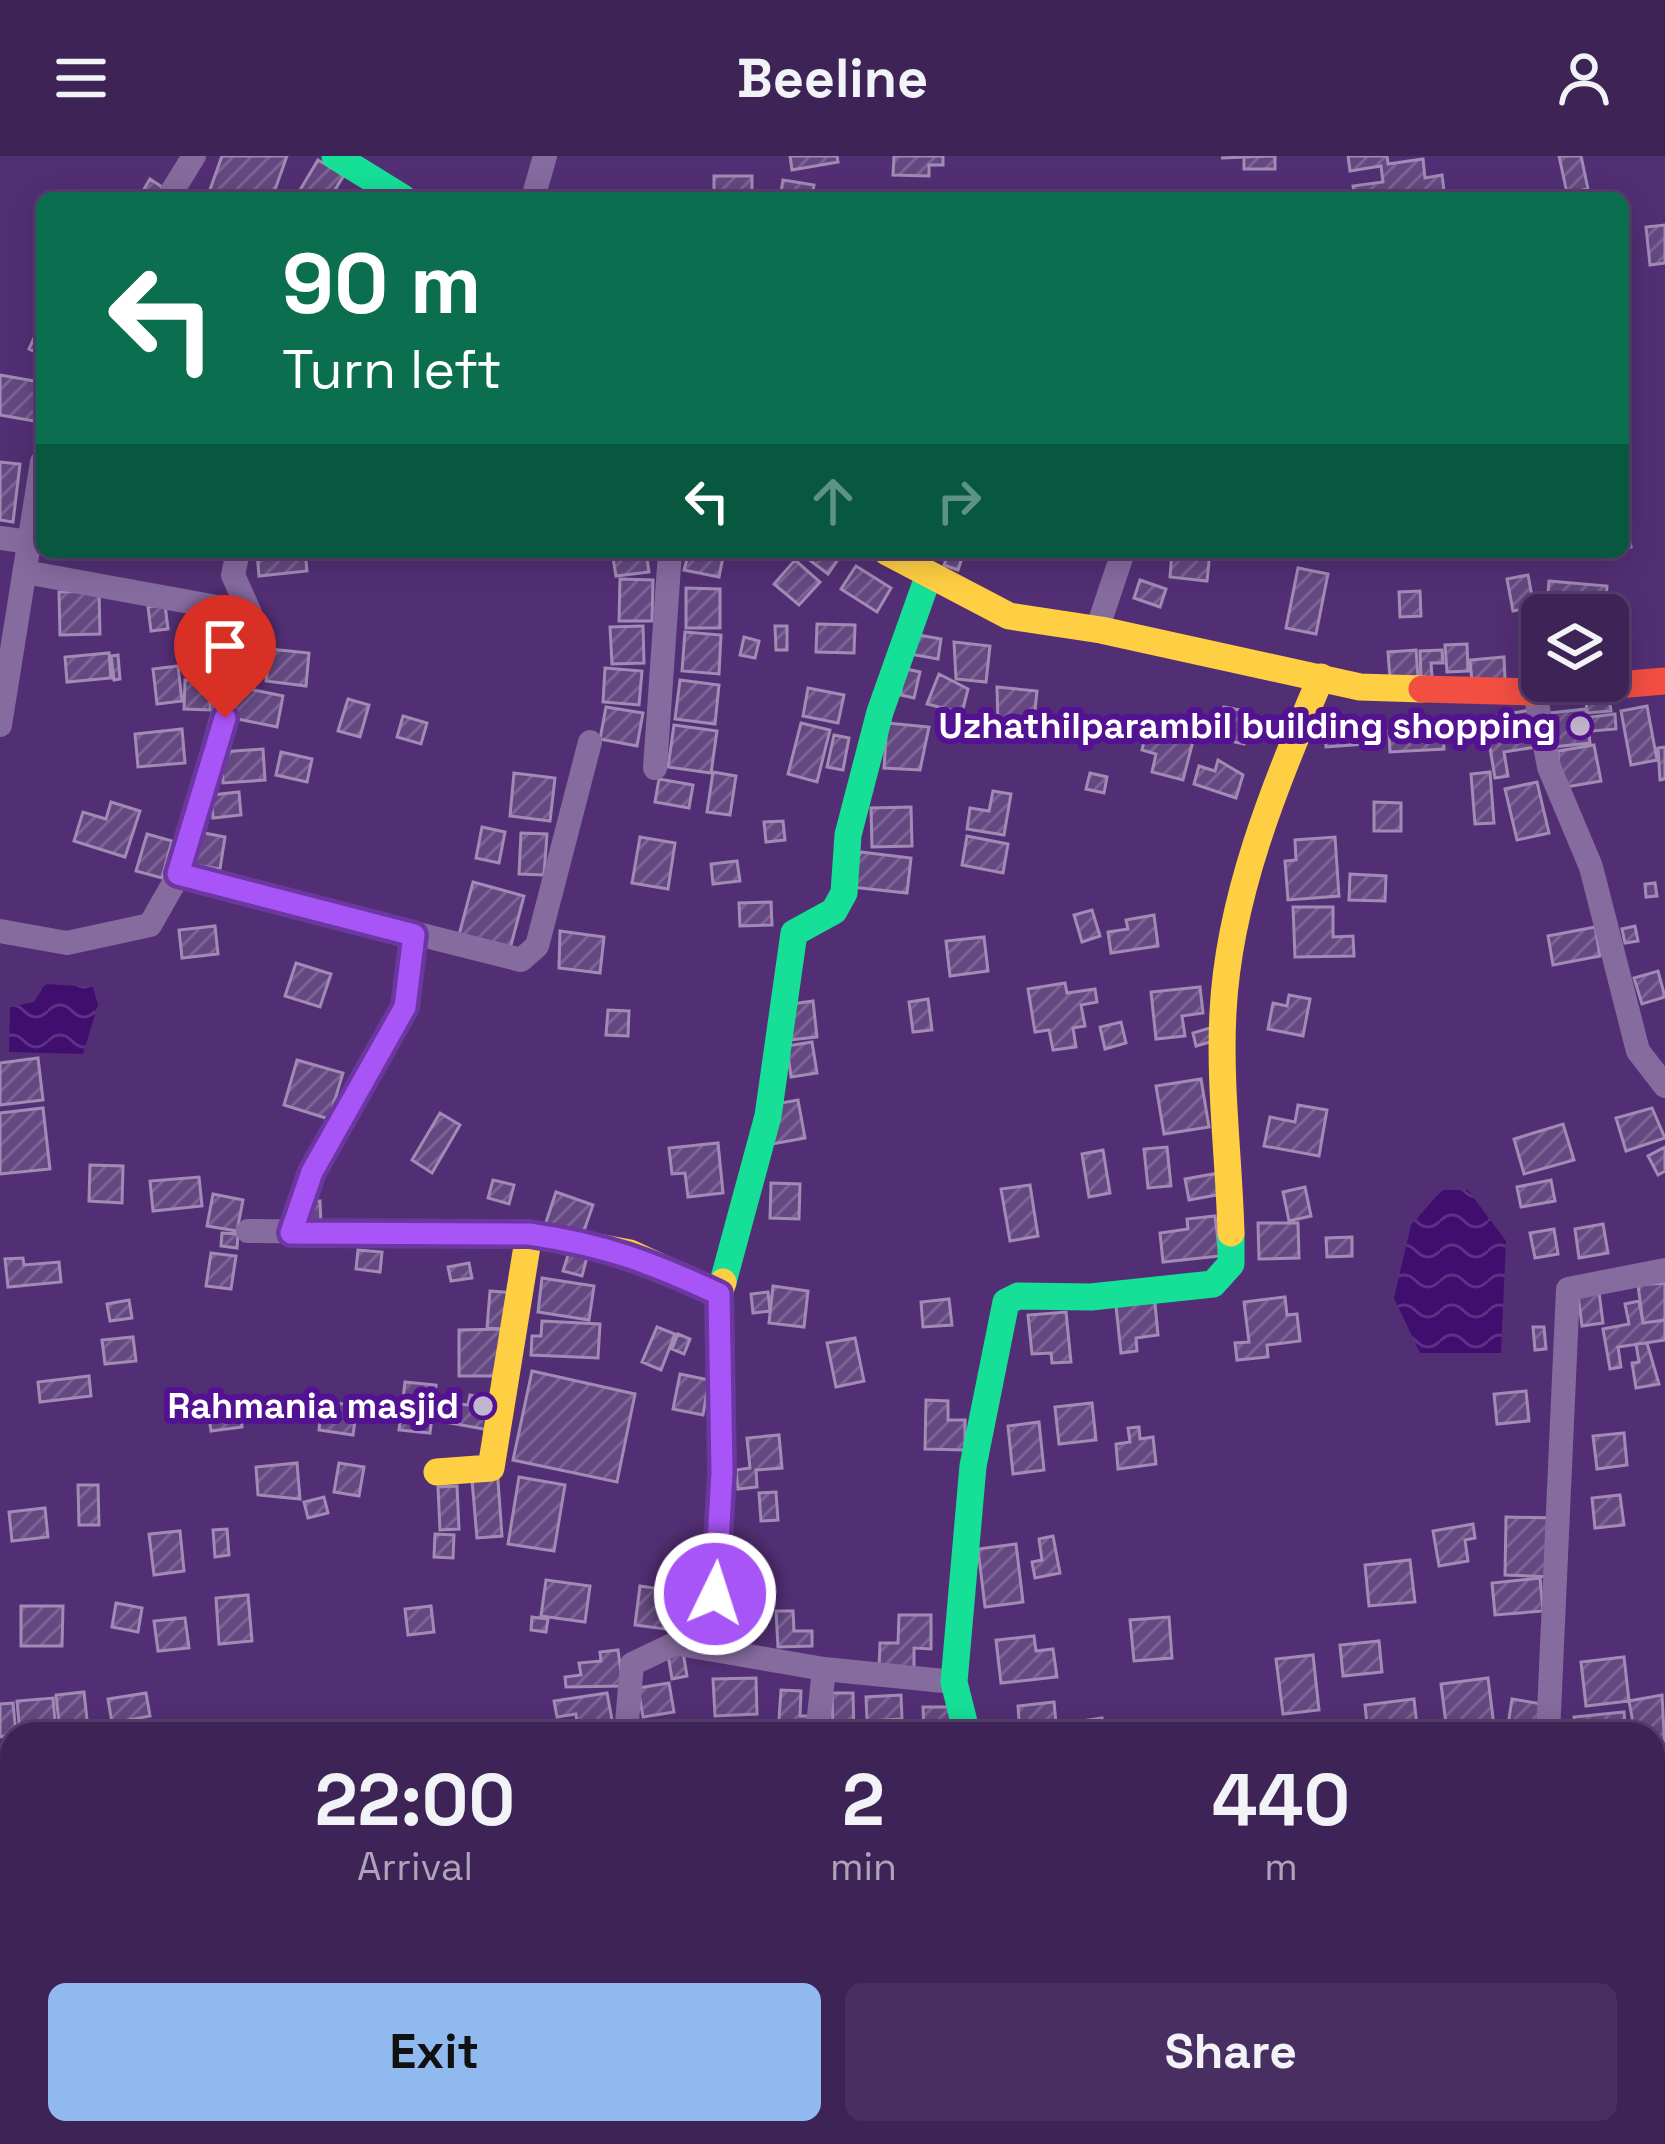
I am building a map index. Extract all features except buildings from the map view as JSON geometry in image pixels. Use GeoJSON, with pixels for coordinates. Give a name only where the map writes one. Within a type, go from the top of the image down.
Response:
{"type":"FeatureCollection","features":[{"type":"Feature","properties":{"kind":"street"},"geometry":{"type":"LineString","coordinates":[[172,192],[194,156]]}},
{"type":"Feature","properties":{"kind":"street"},"geometry":{"type":"LineString","coordinates":[[335,156],[394,192]]}},
{"type":"Feature","properties":{"kind":"street"},"geometry":{"type":"LineString","coordinates":[[534,192],[545,156]]}},
{"type":"Feature","properties":{"kind":"street"},"geometry":{"type":"LineString","coordinates":[[0,725],[36,499]]}},
{"type":"Feature","properties":{"kind":"street"},"geometry":{"type":"LineString","coordinates":[[0,538],[29,542]]}},
{"type":"Feature","properties":{"kind":"street"},"geometry":{"type":"LineString","coordinates":[[0,931],[67,943],[150,926],[178,874],[250,613],[233,575],[237,558]]}},
{"type":"Feature","properties":{"kind":"street"},"geometry":{"type":"LineString","coordinates":[[655,768],[670,558]]}},
{"type":"Feature","properties":{"kind":"street"},"geometry":{"type":"LineString","coordinates":[[897,558],[1009,616],[1097,630],[1360,687],[1435,693],[1521,692]]}},
{"type":"Feature","properties":{"kind":"street"},"geometry":{"type":"LineString","coordinates":[[1097,630],[1121,558]]}},
{"type":"Feature","properties":{"kind":"street"},"geometry":{"type":"LineString","coordinates":[[25,572],[250,613]]}},
{"type":"Feature","properties":{"kind":"street"},"geometry":{"type":"LineString","coordinates":[[627,1722],[632,1664],[712,1626],[722,1473],[719,1294],[750,1200],[786,1032],[794,933],[834,910],[844,893],[848,835],[880,712],[928,577]]}},
{"type":"Feature","properties":{"kind":"street"},"geometry":{"type":"LineString","coordinates":[[964,1722],[954,1682],[973,1466],[1006,1302],[1018,1296],[1091,1297],[1213,1284],[1231,1264],[1222,1049],[1226,977],[1253,850],[1321,676]]}},
{"type":"Feature","properties":{"kind":"street"},"geometry":{"type":"LineString","coordinates":[[1629,684],[1665,681]]}},
{"type":"Feature","properties":{"kind":"street"},"geometry":{"type":"LineString","coordinates":[[1537,702],[1549,767],[1591,867],[1638,1051],[1665,1086]]}},
{"type":"Feature","properties":{"kind":"street"},"geometry":{"type":"LineString","coordinates":[[178,874],[521,960],[537,946],[590,742]]}},
{"type":"Feature","properties":{"kind":"street"},"geometry":{"type":"LineString","coordinates":[[291,1233],[312,1172],[405,1007],[414,935]]}},
{"type":"Feature","properties":{"kind":"street"},"geometry":{"type":"LineString","coordinates":[[248,1232],[529,1234],[630,1253],[719,1294]]}},
{"type":"Feature","properties":{"kind":"street"},"geometry":{"type":"LineString","coordinates":[[437,1472],[491,1468],[512,1376],[515,1293],[529,1234]]}},
{"type":"Feature","properties":{"kind":"street"},"geometry":{"type":"LineString","coordinates":[[1549,1722],[1568,1289],[1665,1270]]}},
{"type":"Feature","properties":{"kind":"street"},"geometry":{"type":"LineString","coordinates":[[676,1643],[824,1669],[954,1682]]}},
{"type":"Feature","properties":{"kind":"street"},"geometry":{"type":"LineString","coordinates":[[818,1722],[824,1669]]}},
{"type":"Feature","properties":{"kind":"water"},"geometry":{"type":"Polygon","coordinates":[[[45,984],[93,987],[98,1005],[83,1054],[9,1052],[10,1007],[34,1002],[45,984]]]}},
{"type":"Feature","properties":{"kind":"water"},"geometry":{"type":"Polygon","coordinates":[[[1442,1190],[1468,1190],[1506,1241],[1501,1353],[1420,1353],[1394,1298],[1411,1225],[1442,1190]]]}},
{"type":"Feature","properties":{"kind":"traffic: fast"},"geometry":{"type":"LineString","coordinates":[[335,156],[393,192]]}},
{"type":"Feature","properties":{"kind":"traffic: fast"},"geometry":{"type":"LineString","coordinates":[[723,1282],[768,1116],[794,933],[834,911],[844,893],[848,835],[880,712],[928,577]]}},
{"type":"Feature","properties":{"kind":"traffic: fast"},"geometry":{"type":"LineString","coordinates":[[964,1722],[954,1682],[973,1466],[1006,1302],[1018,1296],[1091,1297],[1213,1284],[1231,1264],[1231,1233]]}},
{"type":"Feature","properties":{"kind":"traffic: slow"},"geometry":{"type":"LineString","coordinates":[[898,558],[1009,616],[1101,630],[1360,687],[1422,689]]}},
{"type":"Feature","properties":{"kind":"traffic: slow"},"geometry":{"type":"LineString","coordinates":[[1231,1233],[1222,1067],[1227,968],[1257,840],[1321,677]]}},
{"type":"Feature","properties":{"kind":"traffic: slow"},"geometry":{"type":"LineString","coordinates":[[437,1472],[491,1468],[529,1234],[630,1253],[719,1294],[723,1282]]}},
{"type":"Feature","properties":{"kind":"traffic: jam"},"geometry":{"type":"LineString","coordinates":[[1422,689],[1535,692],[1665,681]]}},
{"type":"Feature","properties":{"kind":"place","name":"Uzhathilparambil building shopping"},"geometry":{"type":"Point","coordinates":[1580,726]}},
{"type":"Feature","properties":{"kind":"place","name":"Rahmania masjid"},"geometry":{"type":"Point","coordinates":[483,1406]}},
{"type":"Feature","properties":{"kind":"route"},"geometry":{"type":"LineString","coordinates":[[225,718],[178,874],[414,935],[405,1007],[312,1172],[291,1233],[529,1234],[630,1253],[719,1294],[722,1473],[715,1594]]}}]}
